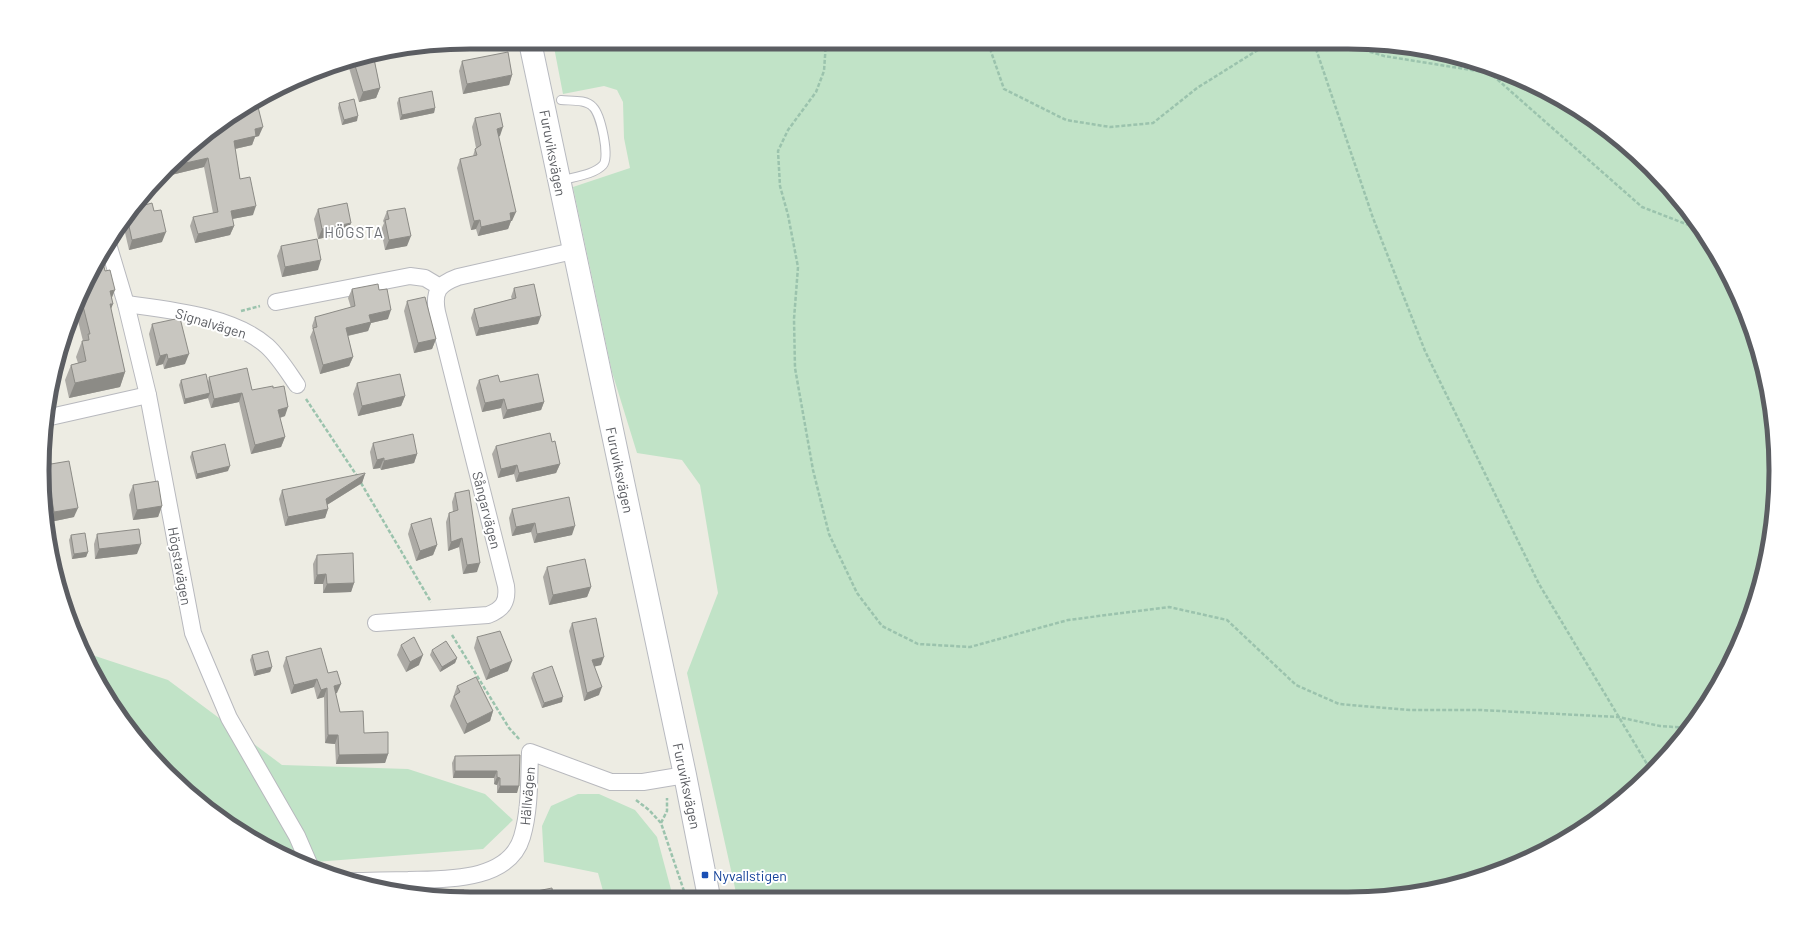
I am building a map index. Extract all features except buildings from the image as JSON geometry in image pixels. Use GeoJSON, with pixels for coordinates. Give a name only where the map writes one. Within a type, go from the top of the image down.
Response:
{"type":"FeatureCollection","features":[{"type":"Feature","properties":{"kind":"main road","name":"Furuviksvägen"},"geometry":{"type":"LineString","coordinates":[[531,49],[573,251],[676,776],[708,892]]}},
{"type":"Feature","properties":{"kind":"street"},"geometry":{"type":"LineString","coordinates":[[276,302],[410,276],[425,278],[440,287],[447,281],[458,277],[573,251]]}},
{"type":"Feature","properties":{"kind":"street","name":"Högstavägen"},"geometry":{"type":"LineString","coordinates":[[110,252],[126,304],[148,395],[193,633],[229,718],[297,836],[307,859]]}},
{"type":"Feature","properties":{"kind":"street","name":"Sångarvägen"},"geometry":{"type":"LineString","coordinates":[[376,623],[484,615],[495,612],[504,606],[507,591],[437,312],[436,296],[440,287]]}},
{"type":"Feature","properties":{"kind":"street","name":"Signalvägen"},"geometry":{"type":"LineString","coordinates":[[126,304],[168,310],[199,317],[250,334],[275,354],[297,385]]}},
{"type":"Feature","properties":{"kind":"street"},"geometry":{"type":"LineString","coordinates":[[53,416],[148,395]]}},
{"type":"Feature","properties":{"kind":"street","name":"Hällvägen"},"geometry":{"type":"LineString","coordinates":[[372,881],[447,879],[474,876],[499,866],[515,850],[522,838],[526,818],[530,752],[611,782],[642,782],[676,776]]}},
{"type":"Feature","properties":{"kind":"lane"},"geometry":{"type":"LineString","coordinates":[[558,181],[594,171],[602,167],[607,154],[598,113],[593,106],[585,102],[561,100]]}},
{"type":"Feature","properties":{"kind":"path"},"geometry":{"type":"LineString","coordinates":[[826,49],[824,71],[816,92],[788,130],[778,151],[780,186],[788,215],[798,267],[794,319],[796,368],[813,470],[829,534],[857,593],[882,626],[918,644],[970,647],[1068,620],[1169,607],[1227,620],[1296,685],[1339,704],[1410,710],[1480,710],[1618,717],[1660,726],[1682,727]]}},
{"type":"Feature","properties":{"kind":"path"},"geometry":{"type":"LineString","coordinates":[[990,49],[1004,90],[1066,120],[1110,127],[1153,124],[1197,88],[1259,49]]}},
{"type":"Feature","properties":{"kind":"path"},"geometry":{"type":"LineString","coordinates":[[1316,49],[1373,218],[1425,351],[1539,584],[1648,766]]}},
{"type":"Feature","properties":{"kind":"path"},"geometry":{"type":"LineString","coordinates":[[1363,50],[1384,56],[1487,73]]}},
{"type":"Feature","properties":{"kind":"path"},"geometry":{"type":"LineString","coordinates":[[1491,74],[1642,207],[1691,226]]}},
{"type":"Feature","properties":{"kind":"path"},"geometry":{"type":"LineString","coordinates":[[297,385],[354,472],[509,728],[530,752]]}},
{"type":"Feature","properties":{"kind":"path"},"geometry":{"type":"LineString","coordinates":[[661,823],[667,811],[676,776]]}},
{"type":"Feature","properties":{"kind":"path"},"geometry":{"type":"LineString","coordinates":[[611,782],[649,810],[661,823],[684,892]]}},
{"type":"Feature","properties":{"kind":"green space"},"geometry":{"type":"Polygon","coordinates":[[[554,49],[1375,50],[1430,57],[1457,63],[1483,71],[1534,92],[1582,120],[1604,136],[1646,172],[1682,214],[1713,260],[1726,284],[1747,335],[1755,361],[1765,415],[1769,470],[1768,498],[1761,553],[1755,580],[1747,606],[1726,657],[1698,705],[1682,727],[1646,769],[1604,805],[1582,821],[1534,849],[1483,870],[1457,878],[1403,888],[1348,892],[736,892],[687,673],[718,593],[700,485],[682,460],[637,453],[612,372],[573,187],[630,168],[624,138],[623,102],[617,90],[604,86],[563,94],[554,49]]]}},
{"type":"Feature","properties":{"kind":"green space"},"geometry":{"type":"Polygon","coordinates":[[[91,655],[168,680],[282,765],[408,769],[485,794],[513,820],[483,849],[314,862],[284,849],[236,821],[214,805],[172,769],[136,727],[120,705],[91,655]]]}},
{"type":"Feature","properties":{"kind":"green space"},"geometry":{"type":"Polygon","coordinates":[[[578,794],[599,794],[635,810],[657,837],[672,892],[603,892],[598,873],[544,862],[542,826],[551,806],[578,794]]]}},
{"type":"Feature","properties":{"kind":"place","name":"Nyvallstigen"},"geometry":{"type":"Point","coordinates":[705,875]}},
{"type":"Feature","properties":{"kind":"district","name":"HÖGSTA"},"geometry":{"type":"Point","coordinates":[354,232]}}]}
